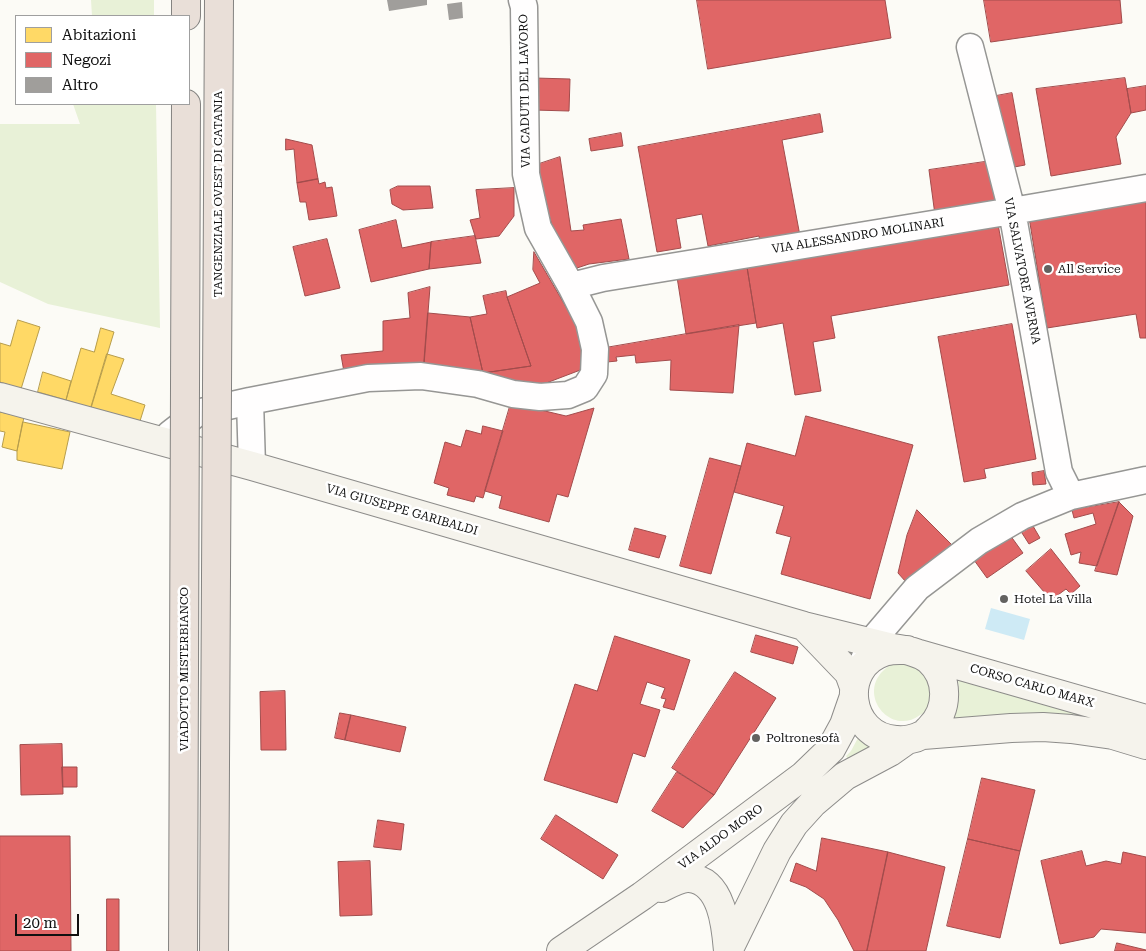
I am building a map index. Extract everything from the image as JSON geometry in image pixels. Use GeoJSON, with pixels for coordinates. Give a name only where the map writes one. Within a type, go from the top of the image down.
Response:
{"type":"FeatureCollection","features":[{"type":"Feature","properties":{"kind":"highway"},"geometry":{"type":"LineString","coordinates":[[186,0],[186,15]]}},
{"type":"Feature","properties":{"kind":"highway","name":"TANGENZIALE OVEST DI CATANIA"},"geometry":{"type":"LineString","coordinates":[[214,951],[219,0]]}},
{"type":"Feature","properties":{"kind":"highway","name":"VIADOTTO MISTERBIANCO"},"geometry":{"type":"LineString","coordinates":[[183,951],[186,105]]}},
{"type":"Feature","properties":{"kind":"main road","name":"VIA GIUSEPPE GARIBALDI"},"geometry":{"type":"LineString","coordinates":[[0,397],[252,466],[804,626],[897,648]]}},
{"type":"Feature","properties":{"kind":"main road"},"geometry":{"type":"LineString","coordinates":[[804,626],[849,673],[855,687]]}},
{"type":"Feature","properties":{"kind":"main road"},"geometry":{"type":"LineString","coordinates":[[728,951],[777,851],[800,817],[813,803],[845,776],[915,738],[934,724],[940,714],[944,703],[942,679],[928,660],[897,648],[873,657],[864,665],[855,687],[855,709],[860,719],[875,734],[890,739],[915,738],[1010,728],[1043,727],[1113,735],[1146,745]]}},
{"type":"Feature","properties":{"kind":"main road","name":"CORSO CARLO MARX"},"geometry":{"type":"LineString","coordinates":[[897,648],[1146,719]]}},
{"type":"Feature","properties":{"kind":"main road","name":"VIA ALDO MORO"},"geometry":{"type":"LineString","coordinates":[[561,951],[642,896],[803,776],[831,749],[844,725],[855,687]]}},
{"type":"Feature","properties":{"kind":"main road"},"geometry":{"type":"LineString","coordinates":[[642,896],[689,877],[711,887],[725,921],[728,951]]}},
{"type":"Feature","properties":{"kind":"street","name":"VIA CADUTI DEL LAVORO"},"geometry":{"type":"LineString","coordinates":[[161,442],[197,413],[368,378],[421,376],[478,384],[513,394],[540,397],[568,395],[586,388],[594,374],[595,350],[589,322],[538,228],[526,174],[524,7],[522,0]]}},
{"type":"Feature","properties":{"kind":"street","name":"VIA SALVATORE AVERNA"},"geometry":{"type":"LineString","coordinates":[[970,47],[1012,211],[1058,472],[1070,496]]}},
{"type":"Feature","properties":{"kind":"street","name":"VIA ALESSANDRO MOLINARI"},"geometry":{"type":"LineString","coordinates":[[571,286],[602,278],[1146,188]]}},
{"type":"Feature","properties":{"kind":"street"},"geometry":{"type":"LineString","coordinates":[[250,402],[252,466]]}},
{"type":"Feature","properties":{"kind":"street"},"geometry":{"type":"LineString","coordinates":[[855,687],[897,648],[890,636],[891,619],[917,588],[979,541],[1022,516],[1070,496],[1146,480]]}},
{"type":"Feature","properties":{"kind":"green space"},"geometry":{"type":"Polygon","coordinates":[[[91,0],[154,0],[154,15],[92,15],[91,0]]]}},
{"type":"Feature","properties":{"kind":"green space"},"geometry":{"type":"Polygon","coordinates":[[[73,105],[156,105],[160,328],[48,304],[0,282],[0,124],[80,124],[73,105]]]}},
{"type":"Feature","properties":{"kind":"green space"},"geometry":{"type":"Polygon","coordinates":[[[894,663],[914,663],[933,684],[932,702],[929,708],[908,721],[896,720],[886,715],[878,707],[874,696],[875,684],[881,673],[894,663]]]}},
{"type":"Feature","properties":{"kind":"green space"},"geometry":{"type":"Polygon","coordinates":[[[957,674],[1120,721],[949,726],[958,700],[957,674]]]}},
{"type":"Feature","properties":{"kind":"green space"},"geometry":{"type":"Polygon","coordinates":[[[859,736],[871,748],[849,761],[846,756],[859,736]]]}},
{"type":"Feature","properties":{"kind":"water"},"geometry":{"type":"Polygon","coordinates":[[[991,608],[1030,619],[1024,640],[985,629],[991,608]]]}},
{"type":"Feature","properties":{"kind":"building: Abitazioni"},"geometry":{"type":"Polygon","coordinates":[[[18,320],[40,327],[21,389],[0,382],[0,343],[10,346],[18,320]]]}},
{"type":"Feature","properties":{"kind":"building: Abitazioni"},"geometry":{"type":"Polygon","coordinates":[[[101,328],[114,332],[91,408],[66,400],[81,348],[94,352],[101,328]]]}},
{"type":"Feature","properties":{"kind":"building: Abitazioni"},"geometry":{"type":"Polygon","coordinates":[[[107,354],[124,359],[111,394],[145,405],[140,421],[91,408],[107,354]]]}},
{"type":"Feature","properties":{"kind":"building: Abitazioni"},"geometry":{"type":"Polygon","coordinates":[[[43,372],[71,381],[66,400],[38,392],[43,372]]]}},
{"type":"Feature","properties":{"kind":"building: Abitazioni"},"geometry":{"type":"Polygon","coordinates":[[[0,412],[24,417],[17,451],[2,447],[5,432],[0,431],[0,412]]]}},
{"type":"Feature","properties":{"kind":"building: Abitazioni"},"geometry":{"type":"Polygon","coordinates":[[[23,422],[70,432],[62,469],[17,460],[23,422]]]}},
{"type":"Feature","properties":{"kind":"building: Negozi"},"geometry":{"type":"Polygon","coordinates":[[[697,0],[885,0],[891,38],[708,69],[697,0]]]}},
{"type":"Feature","properties":{"kind":"building: Negozi"},"geometry":{"type":"Polygon","coordinates":[[[984,0],[1120,0],[1122,23],[991,42],[984,0]]]}},
{"type":"Feature","properties":{"kind":"building: Negozi"},"geometry":{"type":"Polygon","coordinates":[[[535,78],[570,79],[569,111],[534,110],[535,78]]]}},
{"type":"Feature","properties":{"kind":"building: Negozi"},"geometry":{"type":"Polygon","coordinates":[[[1125,78],[1131,113],[1116,137],[1121,164],[1051,176],[1036,89],[1125,78]]]}},
{"type":"Feature","properties":{"kind":"building: Negozi"},"geometry":{"type":"Polygon","coordinates":[[[1146,86],[1146,110],[1131,113],[1127,89],[1146,86]]]}},
{"type":"Feature","properties":{"kind":"building: Negozi"},"geometry":{"type":"Polygon","coordinates":[[[1012,93],[1025,165],[1009,168],[996,96],[1012,93]]]}},
{"type":"Feature","properties":{"kind":"building: Negozi"},"geometry":{"type":"Polygon","coordinates":[[[820,114],[823,132],[782,140],[800,236],[760,243],[759,236],[708,246],[702,214],[676,219],[681,248],[657,252],[638,147],[820,114]]]}},
{"type":"Feature","properties":{"kind":"building: Negozi"},"geometry":{"type":"Polygon","coordinates":[[[621,133],[623,146],[591,151],[589,139],[621,133]]]}},
{"type":"Feature","properties":{"kind":"building: Negozi"},"geometry":{"type":"Polygon","coordinates":[[[286,139],[312,145],[318,179],[297,183],[294,149],[286,150],[286,139]]]}},
{"type":"Feature","properties":{"kind":"building: Negozi"},"geometry":{"type":"Polygon","coordinates":[[[560,157],[571,231],[584,230],[583,225],[621,219],[629,259],[589,264],[571,270],[552,225],[533,166],[560,157]]]}},
{"type":"Feature","properties":{"kind":"building: Negozi"},"geometry":{"type":"Polygon","coordinates":[[[991,161],[998,206],[935,215],[929,170],[991,161]]]}},
{"type":"Feature","properties":{"kind":"building: Negozi"},"geometry":{"type":"Polygon","coordinates":[[[318,179],[319,184],[325,182],[326,188],[332,187],[337,216],[309,220],[306,202],[300,202],[297,183],[318,179]]]}},
{"type":"Feature","properties":{"kind":"building: Negozi"},"geometry":{"type":"Polygon","coordinates":[[[398,186],[430,186],[433,208],[403,210],[392,204],[390,190],[398,186]]]}},
{"type":"Feature","properties":{"kind":"building: Negozi"},"geometry":{"type":"Polygon","coordinates":[[[514,188],[514,216],[499,236],[476,239],[470,220],[480,218],[476,190],[514,188]]]}},
{"type":"Feature","properties":{"kind":"building: Negozi"},"geometry":{"type":"Polygon","coordinates":[[[1146,198],[1146,338],[1140,338],[1136,314],[1047,328],[1029,217],[1146,198]]]}},
{"type":"Feature","properties":{"kind":"building: Negozi"},"geometry":{"type":"Polygon","coordinates":[[[396,220],[402,248],[431,242],[429,269],[371,282],[359,230],[396,220]]]}},
{"type":"Feature","properties":{"kind":"building: Negozi"},"geometry":{"type":"Polygon","coordinates":[[[998,224],[1009,285],[831,316],[835,338],[813,342],[821,391],[795,395],[783,323],[757,328],[747,267],[998,224]]]}},
{"type":"Feature","properties":{"kind":"building: Negozi"},"geometry":{"type":"Polygon","coordinates":[[[475,236],[481,263],[429,269],[431,242],[475,236]]]}},
{"type":"Feature","properties":{"kind":"building: Negozi"},"geometry":{"type":"Polygon","coordinates":[[[327,239],[340,288],[305,296],[293,247],[327,239]]]}},
{"type":"Feature","properties":{"kind":"building: Negozi"},"geometry":{"type":"Polygon","coordinates":[[[534,252],[584,338],[583,369],[541,385],[515,387],[483,373],[531,366],[507,297],[540,283],[533,270],[534,252]]]}},
{"type":"Feature","properties":{"kind":"building: Negozi"},"geometry":{"type":"Polygon","coordinates":[[[747,267],[756,323],[686,334],[677,277],[747,267]]]}},
{"type":"Feature","properties":{"kind":"building: Negozi"},"geometry":{"type":"Polygon","coordinates":[[[430,287],[424,365],[344,372],[341,355],[383,351],[383,321],[410,318],[408,293],[430,287]]]}},
{"type":"Feature","properties":{"kind":"building: Negozi"},"geometry":{"type":"Polygon","coordinates":[[[506,291],[531,366],[483,373],[470,317],[487,314],[483,296],[506,291]]]}},
{"type":"Feature","properties":{"kind":"building: Negozi"},"geometry":{"type":"Polygon","coordinates":[[[428,313],[470,317],[483,373],[424,365],[428,313]]]}},
{"type":"Feature","properties":{"kind":"building: Negozi"},"geometry":{"type":"Polygon","coordinates":[[[1012,324],[1036,459],[984,469],[986,478],[964,482],[938,337],[1012,324]]]}},
{"type":"Feature","properties":{"kind":"building: Negozi"},"geometry":{"type":"Polygon","coordinates":[[[739,325],[733,393],[670,390],[671,360],[636,363],[635,355],[616,357],[617,361],[607,362],[605,348],[739,325]]]}},
{"type":"Feature","properties":{"kind":"building: Negozi"},"geometry":{"type":"Polygon","coordinates":[[[511,403],[566,416],[594,408],[568,497],[557,494],[549,522],[499,508],[502,496],[485,491],[511,403]]]}},
{"type":"Feature","properties":{"kind":"building: Negozi"},"geometry":{"type":"Polygon","coordinates":[[[806,416],[913,445],[870,599],[781,574],[791,537],[776,533],[784,506],[734,492],[747,443],[795,456],[806,416]]]}},
{"type":"Feature","properties":{"kind":"building: Negozi"},"geometry":{"type":"Polygon","coordinates":[[[483,426],[503,431],[483,498],[476,496],[474,502],[447,495],[449,488],[434,483],[445,442],[461,447],[466,430],[481,434],[483,426]]]}},
{"type":"Feature","properties":{"kind":"building: Negozi"},"geometry":{"type":"Polygon","coordinates":[[[710,458],[741,466],[711,574],[680,566],[710,458]]]}},
{"type":"Feature","properties":{"kind":"building: Negozi"},"geometry":{"type":"Polygon","coordinates":[[[1044,471],[1046,484],[1033,485],[1032,473],[1044,471]]]}},
{"type":"Feature","properties":{"kind":"building: Negozi"},"geometry":{"type":"Polygon","coordinates":[[[1119,502],[1097,566],[1079,563],[1081,552],[1071,555],[1065,534],[1096,524],[1093,513],[1074,518],[1072,510],[1119,502]]]}},
{"type":"Feature","properties":{"kind":"building: Negozi"},"geometry":{"type":"Polygon","coordinates":[[[1119,502],[1133,516],[1117,575],[1095,571],[1119,502]]]}},
{"type":"Feature","properties":{"kind":"building: Negozi"},"geometry":{"type":"Polygon","coordinates":[[[917,510],[952,545],[906,582],[898,573],[907,535],[917,510]]]}},
{"type":"Feature","properties":{"kind":"building: Negozi"},"geometry":{"type":"Polygon","coordinates":[[[1033,526],[1040,538],[1029,544],[1022,533],[1033,526]]]}},
{"type":"Feature","properties":{"kind":"building: Negozi"},"geometry":{"type":"Polygon","coordinates":[[[635,528],[666,536],[659,558],[629,550],[635,528]]]}},
{"type":"Feature","properties":{"kind":"building: Negozi"},"geometry":{"type":"Polygon","coordinates":[[[1010,535],[1023,553],[987,578],[974,560],[1010,535]]]}},
{"type":"Feature","properties":{"kind":"building: Negozi"},"geometry":{"type":"Polygon","coordinates":[[[1051,549],[1080,586],[1071,594],[1066,589],[1051,600],[1026,571],[1051,549]]]}},
{"type":"Feature","properties":{"kind":"building: Negozi"},"geometry":{"type":"Polygon","coordinates":[[[756,635],[798,647],[793,664],[751,652],[756,635]]]}},
{"type":"Feature","properties":{"kind":"building: Negozi"},"geometry":{"type":"Polygon","coordinates":[[[615,636],[690,660],[674,710],[663,707],[666,699],[661,698],[665,688],[647,682],[640,704],[660,710],[645,757],[633,753],[617,803],[544,780],[575,684],[597,691],[615,636]]]}},
{"type":"Feature","properties":{"kind":"building: Negozi"},"geometry":{"type":"Polygon","coordinates":[[[735,672],[776,698],[714,795],[672,768],[735,672]]]}},
{"type":"Feature","properties":{"kind":"building: Negozi"},"geometry":{"type":"Polygon","coordinates":[[[285,691],[286,750],[261,750],[260,692],[285,691]]]}},
{"type":"Feature","properties":{"kind":"building: Negozi"},"geometry":{"type":"Polygon","coordinates":[[[340,713],[351,715],[345,740],[335,738],[340,713]]]}},
{"type":"Feature","properties":{"kind":"building: Negozi"},"geometry":{"type":"Polygon","coordinates":[[[351,715],[406,727],[400,752],[345,740],[351,715]]]}},
{"type":"Feature","properties":{"kind":"building: Negozi"},"geometry":{"type":"Polygon","coordinates":[[[62,744],[63,794],[21,795],[20,745],[62,744]]]}},
{"type":"Feature","properties":{"kind":"building: Negozi"},"geometry":{"type":"Polygon","coordinates":[[[62,767],[77,767],[77,787],[63,787],[62,767]]]}},
{"type":"Feature","properties":{"kind":"building: Negozi"},"geometry":{"type":"Polygon","coordinates":[[[677,772],[714,795],[683,828],[652,811],[677,772]]]}},
{"type":"Feature","properties":{"kind":"building: Negozi"},"geometry":{"type":"Polygon","coordinates":[[[982,778],[1035,790],[1020,851],[968,839],[982,778]]]}},
{"type":"Feature","properties":{"kind":"building: Negozi"},"geometry":{"type":"Polygon","coordinates":[[[556,815],[618,855],[603,879],[541,839],[556,815]]]}},
{"type":"Feature","properties":{"kind":"building: Negozi"},"geometry":{"type":"Polygon","coordinates":[[[378,820],[404,824],[401,850],[374,847],[378,820]]]}},
{"type":"Feature","properties":{"kind":"building: Negozi"},"geometry":{"type":"Polygon","coordinates":[[[0,836],[70,836],[71,951],[0,951],[0,836]]]}},
{"type":"Feature","properties":{"kind":"building: Negozi"},"geometry":{"type":"Polygon","coordinates":[[[822,838],[888,852],[867,951],[854,951],[838,920],[824,899],[806,887],[790,881],[796,863],[816,871],[822,838]]]}},
{"type":"Feature","properties":{"kind":"building: Negozi"},"geometry":{"type":"Polygon","coordinates":[[[968,839],[1020,851],[1000,938],[947,926],[968,839]]]}},
{"type":"Feature","properties":{"kind":"building: Negozi"},"geometry":{"type":"Polygon","coordinates":[[[1082,851],[1086,866],[1106,861],[1121,864],[1123,852],[1146,857],[1146,933],[1101,929],[1094,937],[1060,944],[1041,861],[1082,851]]]}},
{"type":"Feature","properties":{"kind":"building: Negozi"},"geometry":{"type":"Polygon","coordinates":[[[888,852],[945,867],[926,951],[867,951],[888,852]]]}},
{"type":"Feature","properties":{"kind":"building: Negozi"},"geometry":{"type":"Polygon","coordinates":[[[370,861],[372,915],[340,916],[338,862],[370,861]]]}},
{"type":"Feature","properties":{"kind":"building: Negozi"},"geometry":{"type":"Polygon","coordinates":[[[107,899],[119,899],[119,951],[107,951],[107,899]]]}},
{"type":"Feature","properties":{"kind":"building: Negozi"},"geometry":{"type":"Polygon","coordinates":[[[1117,943],[1146,950],[1146,951],[1115,951],[1117,943]]]}},
{"type":"Feature","properties":{"kind":"building: Altro"},"geometry":{"type":"Polygon","coordinates":[[[387,0],[427,0],[427,5],[389,11],[387,0]]]}},
{"type":"Feature","properties":{"kind":"building: Altro"},"geometry":{"type":"Polygon","coordinates":[[[462,2],[463,18],[449,20],[447,4],[462,2]]]}},
{"type":"Feature","properties":{"kind":"place","name":"All Service"},"geometry":{"type":"Point","coordinates":[1048,269]}},
{"type":"Feature","properties":{"kind":"place","name":"Hotel La Villa"},"geometry":{"type":"Point","coordinates":[1004,599]}},
{"type":"Feature","properties":{"kind":"place","name":"Poltronesofà"},"geometry":{"type":"Point","coordinates":[756,738]}}]}
